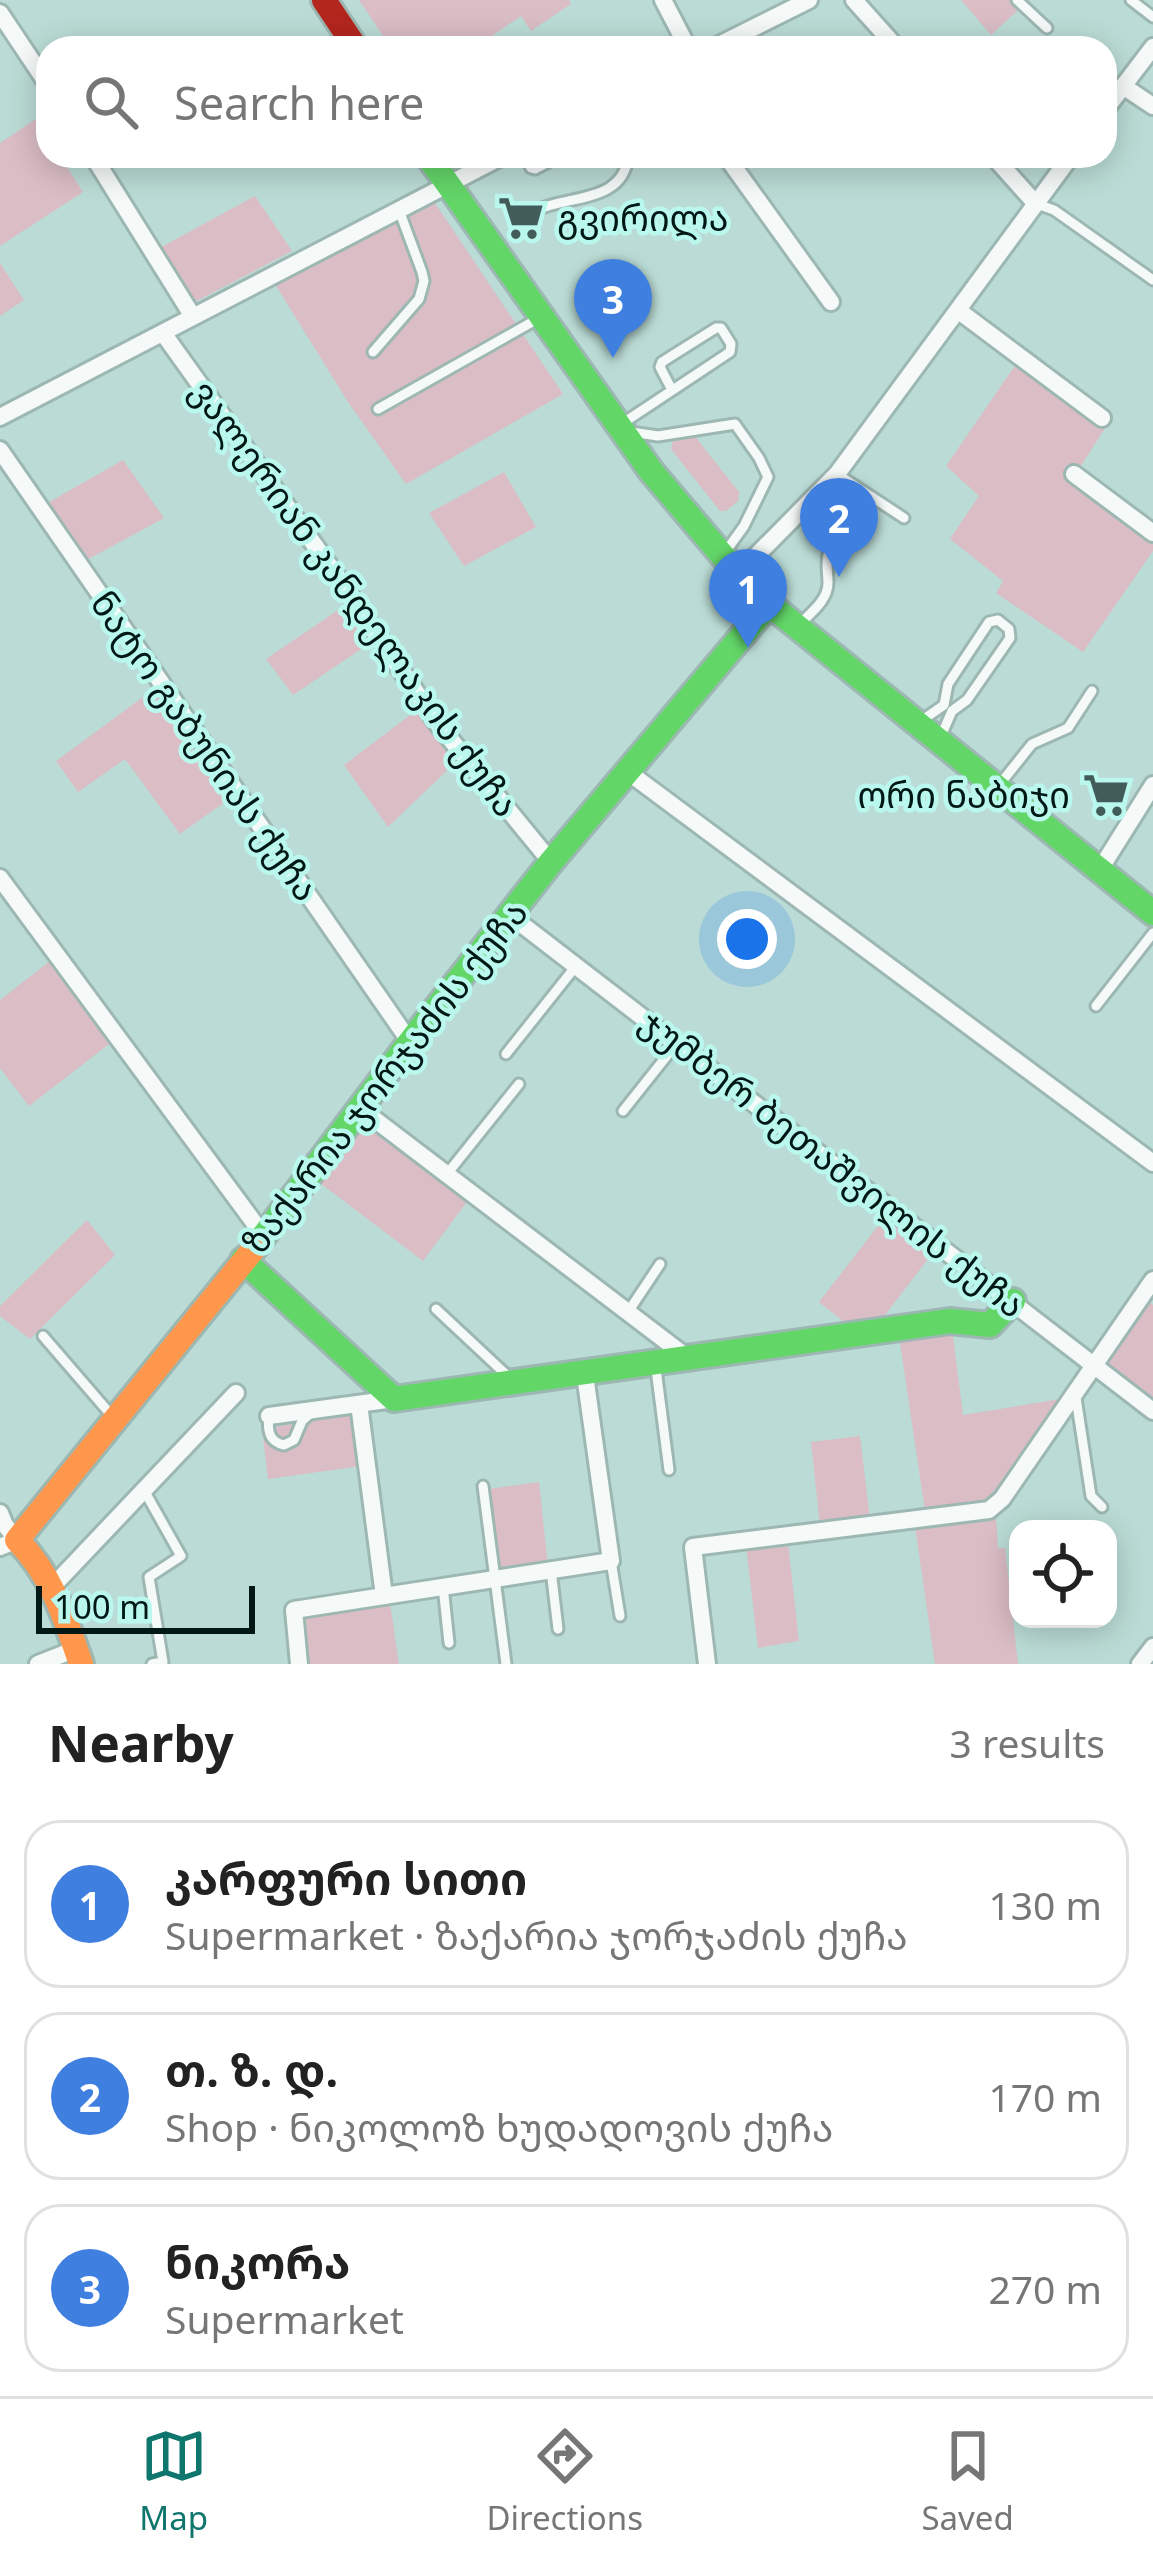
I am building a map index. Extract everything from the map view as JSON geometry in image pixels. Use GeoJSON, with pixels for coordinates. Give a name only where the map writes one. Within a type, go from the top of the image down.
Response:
{"type":"FeatureCollection","features":[{"type":"Feature","properties":{"kind":"street"},"geometry":{"type":"LineString","coordinates":[[324,0],[348,36]]}},
{"type":"Feature","properties":{"kind":"street"},"geometry":{"type":"LineString","coordinates":[[663,0],[682,36]]}},
{"type":"Feature","properties":{"kind":"street"},"geometry":{"type":"LineString","coordinates":[[737,36],[808,0]]}},
{"type":"Feature","properties":{"kind":"street"},"geometry":{"type":"LineString","coordinates":[[854,0],[886,36]]}},
{"type":"Feature","properties":{"kind":"street"},"geometry":{"type":"LineString","coordinates":[[0,13],[36,67]]}},
{"type":"Feature","properties":{"kind":"street"},"geometry":{"type":"LineString","coordinates":[[1117,94],[1153,47]]}},
{"type":"Feature","properties":{"kind":"street"},"geometry":{"type":"LineString","coordinates":[[1123,86],[1153,106]]}},
{"type":"Feature","properties":{"kind":"street"},"geometry":{"type":"LineString","coordinates":[[100,168],[192,315]]}},
{"type":"Feature","properties":{"kind":"street"},"geometry":{"type":"LineString","coordinates":[[436,168],[620,429],[769,604],[1153,913]]}},
{"type":"Feature","properties":{"kind":"street"},"geometry":{"type":"LineString","coordinates":[[0,417],[480,168]]}},
{"type":"Feature","properties":{"kind":"street"},"geometry":{"type":"LineString","coordinates":[[735,168],[831,302]]}},
{"type":"Feature","properties":{"kind":"street"},"geometry":{"type":"LineString","coordinates":[[1004,168],[1036,204]]}},
{"type":"Feature","properties":{"kind":"street"},"geometry":{"type":"LineString","coordinates":[[731,564],[838,474],[1062,168]]}},
{"type":"Feature","properties":{"kind":"street"},"geometry":{"type":"LineString","coordinates":[[959,311],[1102,418]]}},
{"type":"Feature","properties":{"kind":"street","name":"ვალერიან კანდელაკის ქუჩა"},"geometry":{"type":"LineString","coordinates":[[163,333],[437,723],[551,862]]}},
{"type":"Feature","properties":{"kind":"street","name":"ნატო გაბუნიას ქუჩა"},"geometry":{"type":"LineString","coordinates":[[0,450],[410,1042]]}},
{"type":"Feature","properties":{"kind":"street"},"geometry":{"type":"LineString","coordinates":[[1074,474],[1153,533]]}},
{"type":"Feature","properties":{"kind":"street","name":"ზაქარია ჯორჯაძის ქუჩა"},"geometry":{"type":"LineString","coordinates":[[8,1544],[116,1420],[263,1236],[551,862],[769,604]]}},
{"type":"Feature","properties":{"kind":"street"},"geometry":{"type":"LineString","coordinates":[[628,772],[1153,1163]]}},
{"type":"Feature","properties":{"kind":"street"},"geometry":{"type":"LineString","coordinates":[[1099,872],[1153,785]]}},
{"type":"Feature","properties":{"kind":"street"},"geometry":{"type":"LineString","coordinates":[[0,878],[263,1236]]}},
{"type":"Feature","properties":{"kind":"street","name":"ჯუმბერ ბეთაშვილის ქუჩა"},"geometry":{"type":"LineString","coordinates":[[512,916],[1153,1411]]}},
{"type":"Feature","properties":{"kind":"street"},"geometry":{"type":"LineString","coordinates":[[361,1109],[688,1358]]}},
{"type":"Feature","properties":{"kind":"street"},"geometry":{"type":"LineString","coordinates":[[243,1260],[394,1399]]}},
{"type":"Feature","properties":{"kind":"street"},"geometry":{"type":"LineString","coordinates":[[707,1664],[693,1547],[989,1510],[1002,1498],[1153,1280]]}},
{"type":"Feature","properties":{"kind":"street"},"geometry":{"type":"LineString","coordinates":[[268,1416],[950,1321],[990,1325],[1013,1301]]}},
{"type":"Feature","properties":{"kind":"street"},"geometry":{"type":"LineString","coordinates":[[299,1664],[294,1610],[611,1561],[585,1375]]}},
{"type":"Feature","properties":{"kind":"street"},"geometry":{"type":"LineString","coordinates":[[52,1587],[236,1393]]}},
{"type":"Feature","properties":{"kind":"street"},"geometry":{"type":"LineString","coordinates":[[359,1404],[384,1596]]}},
{"type":"Feature","properties":{"kind":"street"},"geometry":{"type":"LineString","coordinates":[[0,1513],[8,1544],[30,1552],[52,1587],[78,1656],[38,1664]]}},
{"type":"Feature","properties":{"kind":"street"},"geometry":{"type":"LineString","coordinates":[[1140,1664],[1153,1647]]}},
{"type":"Feature","properties":{"kind":"lane"},"geometry":{"type":"LineString","coordinates":[[1017,0],[1047,28]]}},
{"type":"Feature","properties":{"kind":"lane"},"geometry":{"type":"LineString","coordinates":[[1131,0],[1153,17]]}},
{"type":"Feature","properties":{"kind":"lane"},"geometry":{"type":"LineString","coordinates":[[538,211],[602,192],[620,180],[626,168]]}},
{"type":"Feature","properties":{"kind":"lane"},"geometry":{"type":"LineString","coordinates":[[1036,204],[1054,210],[1153,280]]}},
{"type":"Feature","properties":{"kind":"lane"},"geometry":{"type":"LineString","coordinates":[[373,352],[423,290],[422,272],[399,210]]}},
{"type":"Feature","properties":{"kind":"lane"},"geometry":{"type":"LineString","coordinates":[[378,409],[541,317]]}},
{"type":"Feature","properties":{"kind":"lane"},"geometry":{"type":"LineString","coordinates":[[620,429],[730,352],[731,344],[721,328],[662,362],[660,368],[672,390]]}},
{"type":"Feature","properties":{"kind":"lane"},"geometry":{"type":"LineString","coordinates":[[620,429],[658,436],[735,424],[767,477],[731,564]]}},
{"type":"Feature","properties":{"kind":"lane"},"geometry":{"type":"LineString","coordinates":[[838,474],[904,518]]}},
{"type":"Feature","properties":{"kind":"lane"},"geometry":{"type":"LineString","coordinates":[[797,627],[825,598],[829,550],[872,497]]}},
{"type":"Feature","properties":{"kind":"lane"},"geometry":{"type":"LineString","coordinates":[[917,724],[944,705],[948,684],[989,622],[998,620],[1009,629],[1010,638],[967,700],[952,711],[939,741]]}},
{"type":"Feature","properties":{"kind":"lane"},"geometry":{"type":"LineString","coordinates":[[997,788],[1032,744],[1068,728],[1092,691]]}},
{"type":"Feature","properties":{"kind":"lane"},"geometry":{"type":"LineString","coordinates":[[1096,1006],[1153,932]]}},
{"type":"Feature","properties":{"kind":"lane"},"geometry":{"type":"LineString","coordinates":[[506,1054],[576,966]]}},
{"type":"Feature","properties":{"kind":"lane"},"geometry":{"type":"LineString","coordinates":[[623,1111],[677,1043]]}},
{"type":"Feature","properties":{"kind":"lane"},"geometry":{"type":"LineString","coordinates":[[447,1174],[519,1084]]}},
{"type":"Feature","properties":{"kind":"lane"},"geometry":{"type":"LineString","coordinates":[[628,1312],[660,1264]]}},
{"type":"Feature","properties":{"kind":"lane"},"geometry":{"type":"LineString","coordinates":[[436,1309],[515,1384]]}},
{"type":"Feature","properties":{"kind":"lane"},"geometry":{"type":"LineString","coordinates":[[43,1336],[116,1420]]}},
{"type":"Feature","properties":{"kind":"lane"},"geometry":{"type":"LineString","coordinates":[[655,1363],[669,1470]]}},
{"type":"Feature","properties":{"kind":"lane"},"geometry":{"type":"LineString","coordinates":[[1075,1393],[1091,1496],[1102,1507]]}},
{"type":"Feature","properties":{"kind":"lane"},"geometry":{"type":"LineString","coordinates":[[268,1416],[271,1437],[284,1445],[294,1440],[302,1421],[315,1410]]}},
{"type":"Feature","properties":{"kind":"lane"},"geometry":{"type":"LineString","coordinates":[[483,1486],[506,1664]]}},
{"type":"Feature","properties":{"kind":"lane"},"geometry":{"type":"LineString","coordinates":[[145,1492],[182,1556],[148,1577],[160,1663]]}},
{"type":"Feature","properties":{"kind":"lane"},"geometry":{"type":"LineString","coordinates":[[611,1561],[620,1616]]}},
{"type":"Feature","properties":{"kind":"lane"},"geometry":{"type":"LineString","coordinates":[[551,1570],[559,1629]]}},
{"type":"Feature","properties":{"kind":"lane"},"geometry":{"type":"LineString","coordinates":[[442,1586],[449,1643]]}},
{"type":"Feature","properties":{"kind":"shaded area"},"geometry":{"type":"Polygon","coordinates":[[[359,0],[569,0],[571,4],[531,31],[521,16],[492,36],[383,36],[359,0]]]}},
{"type":"Feature","properties":{"kind":"shaded area"},"geometry":{"type":"Polygon","coordinates":[[[961,0],[1029,0],[991,35],[961,0]]]}},
{"type":"Feature","properties":{"kind":"shaded area"},"geometry":{"type":"Polygon","coordinates":[[[36,119],[36,168],[68,168],[83,192],[0,246],[0,143],[36,119]]]}},
{"type":"Feature","properties":{"kind":"shaded area"},"geometry":{"type":"Polygon","coordinates":[[[255,196],[292,251],[193,303],[156,250],[255,196]]]}},
{"type":"Feature","properties":{"kind":"shaded area"},"geometry":{"type":"Polygon","coordinates":[[[433,200],[563,394],[406,484],[273,281],[433,200]]]}},
{"type":"Feature","properties":{"kind":"shaded area"},"geometry":{"type":"Polygon","coordinates":[[[0,263],[24,300],[0,316],[0,263]]]}},
{"type":"Feature","properties":{"kind":"shaded area"},"geometry":{"type":"Polygon","coordinates":[[[1016,364],[1107,425],[1070,483],[1153,541],[1153,551],[1083,652],[996,593],[1003,581],[950,539],[979,496],[946,466],[1016,364]]]}},
{"type":"Feature","properties":{"kind":"shaded area"},"geometry":{"type":"Polygon","coordinates":[[[693,434],[739,492],[738,501],[726,511],[720,511],[671,449],[674,437],[693,434]]]}},
{"type":"Feature","properties":{"kind":"shaded area"},"geometry":{"type":"Polygon","coordinates":[[[123,460],[164,518],[83,562],[44,505],[123,460]]]}},
{"type":"Feature","properties":{"kind":"shaded area"},"geometry":{"type":"Polygon","coordinates":[[[504,472],[536,527],[464,566],[429,513],[504,472]]]}},
{"type":"Feature","properties":{"kind":"shaded area"},"geometry":{"type":"Polygon","coordinates":[[[347,604],[373,641],[293,695],[266,659],[347,604]]]}},
{"type":"Feature","properties":{"kind":"shaded area"},"geometry":{"type":"Polygon","coordinates":[[[154,689],[229,799],[180,834],[125,759],[78,792],[56,761],[154,689]]]}},
{"type":"Feature","properties":{"kind":"shaded area"},"geometry":{"type":"Polygon","coordinates":[[[418,709],[458,760],[388,827],[344,765],[418,709]]]}},
{"type":"Feature","properties":{"kind":"shaded area"},"geometry":{"type":"Polygon","coordinates":[[[50,961],[113,1041],[29,1106],[0,1068],[0,1000],[50,961]]]}},
{"type":"Feature","properties":{"kind":"shaded area"},"geometry":{"type":"Polygon","coordinates":[[[363,1118],[469,1199],[423,1261],[316,1180],[363,1118]]]}},
{"type":"Feature","properties":{"kind":"shaded area"},"geometry":{"type":"Polygon","coordinates":[[[888,1213],[935,1250],[875,1328],[853,1329],[819,1302],[888,1213]]]}},
{"type":"Feature","properties":{"kind":"shaded area"},"geometry":{"type":"Polygon","coordinates":[[[87,1220],[115,1255],[30,1339],[0,1316],[0,1306],[87,1220]]]}},
{"type":"Feature","properties":{"kind":"shaded area"},"geometry":{"type":"Polygon","coordinates":[[[1147,1300],[1153,1305],[1153,1401],[1105,1364],[1147,1300]]]}},
{"type":"Feature","properties":{"kind":"shaded area"},"geometry":{"type":"Polygon","coordinates":[[[952,1328],[963,1415],[1060,1399],[990,1504],[925,1511],[899,1336],[952,1328]]]}},
{"type":"Feature","properties":{"kind":"shaded area"},"geometry":{"type":"Polygon","coordinates":[[[354,1414],[362,1466],[268,1479],[262,1429],[354,1414]]]}},
{"type":"Feature","properties":{"kind":"shaded area"},"geometry":{"type":"Polygon","coordinates":[[[860,1436],[870,1519],[820,1526],[811,1442],[860,1436]]]}},
{"type":"Feature","properties":{"kind":"shaded area"},"geometry":{"type":"Polygon","coordinates":[[[539,1482],[548,1566],[501,1572],[489,1489],[539,1482]]]}},
{"type":"Feature","properties":{"kind":"shaded area"},"geometry":{"type":"Polygon","coordinates":[[[996,1516],[998,1548],[1005,1548],[1009,1628],[1014,1628],[1018,1664],[935,1664],[915,1527],[996,1516]]]}},
{"type":"Feature","properties":{"kind":"shaded area"},"geometry":{"type":"Polygon","coordinates":[[[788,1542],[799,1641],[758,1648],[746,1546],[788,1542]]]}},
{"type":"Feature","properties":{"kind":"shaded area"},"geometry":{"type":"Polygon","coordinates":[[[390,1603],[399,1664],[303,1664],[301,1625],[310,1613],[390,1603]]]}},
{"type":"Feature","properties":{"kind":"traffic: fast"},"geometry":{"type":"LineString","coordinates":[[436,168],[651,471],[769,604],[1153,913]]}},
{"type":"Feature","properties":{"kind":"traffic: fast"},"geometry":{"type":"LineString","coordinates":[[256,1246],[551,862],[769,604]]}},
{"type":"Feature","properties":{"kind":"traffic: fast"},"geometry":{"type":"LineString","coordinates":[[243,1260],[394,1399],[950,1321],[990,1325],[1013,1301]]}},
{"type":"Feature","properties":{"kind":"traffic: slow"},"geometry":{"type":"LineString","coordinates":[[81,1664],[48,1582],[17,1540],[256,1246]]}},
{"type":"Feature","properties":{"kind":"traffic: jam"},"geometry":{"type":"LineString","coordinates":[[324,0],[348,36]]}},
{"type":"Feature","properties":{"kind":"place","name":"გვირილა"},"geometry":{"type":"Point","coordinates":[521,218]}},
{"type":"Feature","properties":{"kind":"place","name":"ნიკორა"},"geometry":{"type":"Point","coordinates":[613,358]}},
{"type":"Feature","properties":{"kind":"place","name":"თ. ზ. დ."},"geometry":{"type":"Point","coordinates":[839,577]}},
{"type":"Feature","properties":{"kind":"place","name":"კარფური სითი"},"geometry":{"type":"Point","coordinates":[748,648]}},
{"type":"Feature","properties":{"kind":"place","name":"ორი ნაბიჯი"},"geometry":{"type":"Point","coordinates":[1106,795]}}]}
